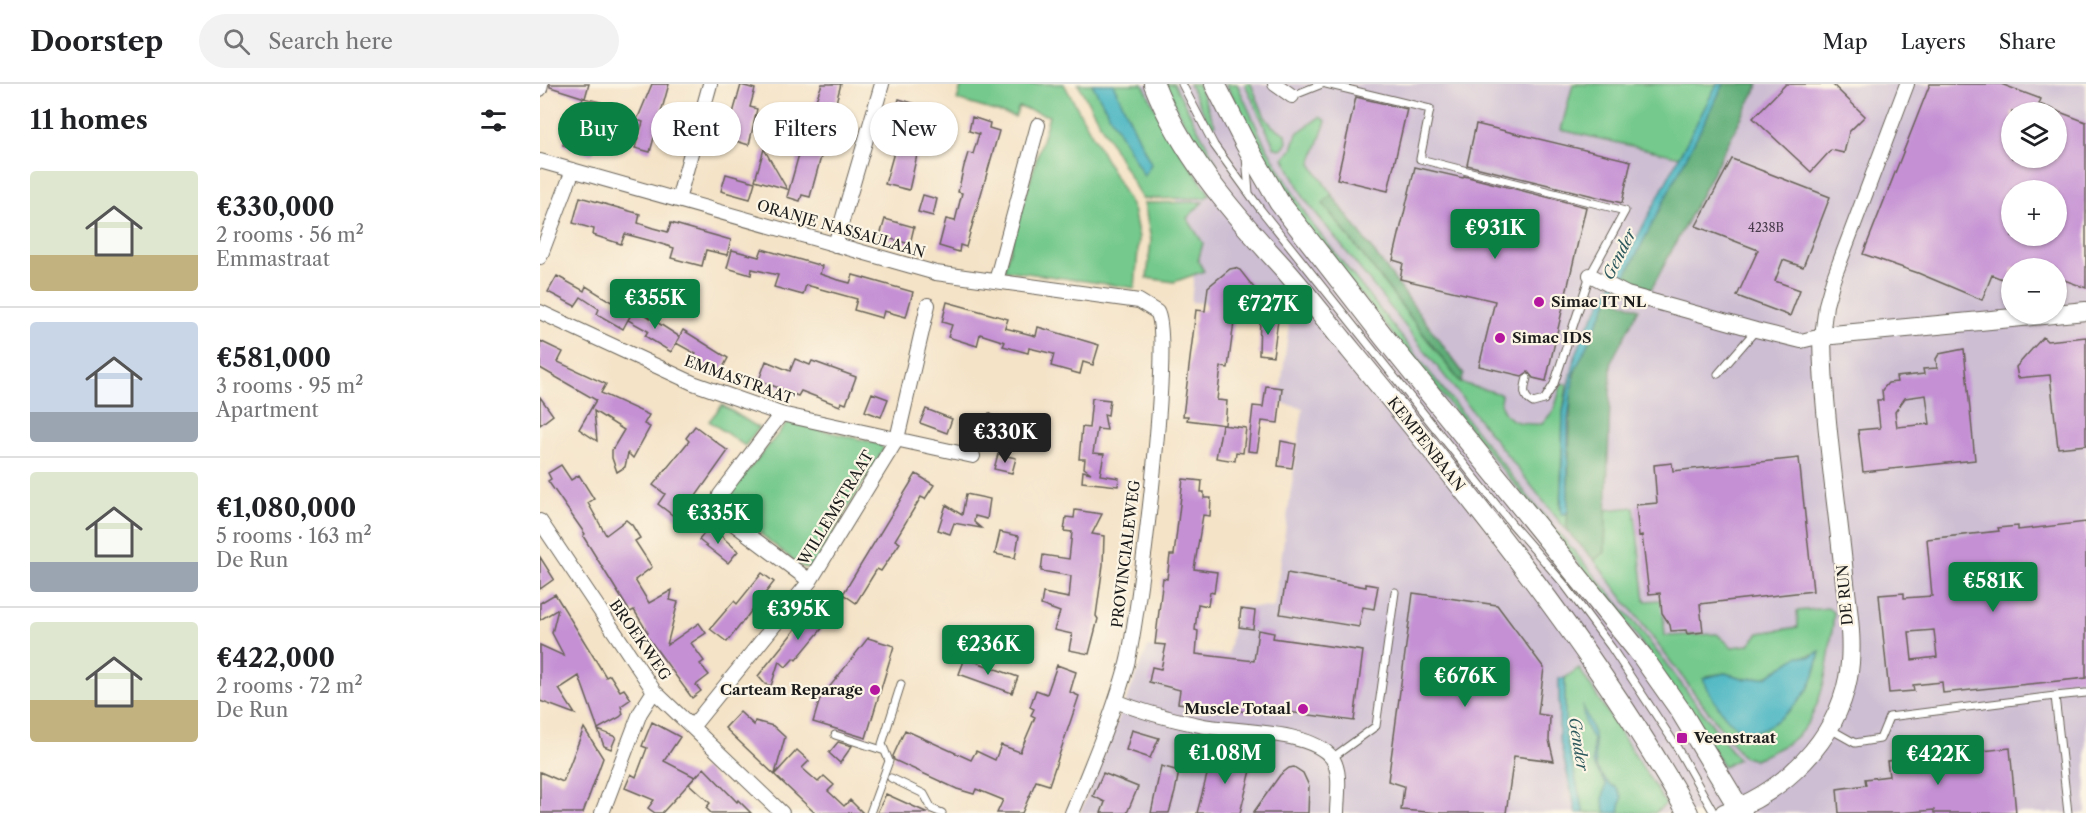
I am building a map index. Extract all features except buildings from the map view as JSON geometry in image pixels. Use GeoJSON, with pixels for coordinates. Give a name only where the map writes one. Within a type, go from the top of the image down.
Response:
{"type":"FeatureCollection","features":[{"type":"Feature","properties":{"kind":"main road","name":"KEMPENBAAN"},"geometry":{"type":"LineString","coordinates":[[1154,84],[1186,146],[1236,218],[1307,296],[1510,551],[1626,711],[1688,813]]}},
{"type":"Feature","properties":{"kind":"main road"},"geometry":{"type":"LineString","coordinates":[[1215,84],[1269,188],[1338,278],[1642,656],[1680,710],[1735,812]]}},
{"type":"Feature","properties":{"kind":"street"},"geometry":{"type":"LineString","coordinates":[[540,88],[541,84]]}},
{"type":"Feature","properties":{"kind":"street"},"geometry":{"type":"LineString","coordinates":[[678,200],[710,84]]}},
{"type":"Feature","properties":{"kind":"street"},"geometry":{"type":"LineString","coordinates":[[836,245],[882,84]]}},
{"type":"Feature","properties":{"kind":"street"},"geometry":{"type":"LineString","coordinates":[[1275,84],[1292,96]]}},
{"type":"Feature","properties":{"kind":"street","name":"DE RUN"},"geometry":{"type":"LineString","coordinates":[[1735,812],[1794,772],[1830,729],[1848,677],[1850,653],[1822,336],[1826,304],[1833,280],[1907,84]]}},
{"type":"Feature","properties":{"kind":"street"},"geometry":{"type":"LineString","coordinates":[[996,281],[1038,125]]}},
{"type":"Feature","properties":{"kind":"street","name":"ORANJE NASSAULAAN"},"geometry":{"type":"LineString","coordinates":[[540,161],[936,273],[1139,301]]}},
{"type":"Feature","properties":{"kind":"street"},"geometry":{"type":"LineString","coordinates":[[540,257],[573,170]]}},
{"type":"Feature","properties":{"kind":"street"},"geometry":{"type":"LineString","coordinates":[[1590,275],[1621,291],[1802,341],[1822,336],[2086,311]]}},
{"type":"Feature","properties":{"kind":"street","name":"PROVINCIALEWEG"},"geometry":{"type":"LineString","coordinates":[[1072,813],[1116,701],[1134,626],[1158,425],[1161,322],[1157,312],[1139,301]]}},
{"type":"Feature","properties":{"kind":"street","name":"WILLEMSTRAAT"},"geometry":{"type":"LineString","coordinates":[[692,727],[810,581],[897,439],[928,305]]}},
{"type":"Feature","properties":{"kind":"street","name":"EMMASTRAAT"},"geometry":{"type":"LineString","coordinates":[[540,312],[693,383],[782,414],[973,456]]}},
{"type":"Feature","properties":{"kind":"street"},"geometry":{"type":"LineString","coordinates":[[782,414],[720,495],[717,507],[722,514],[810,581]]}},
{"type":"Feature","properties":{"kind":"street","name":"BROEKWEG"},"geometry":{"type":"LineString","coordinates":[[540,521],[654,691],[782,813]]}},
{"type":"Feature","properties":{"kind":"street"},"geometry":{"type":"LineString","coordinates":[[602,813],[640,713],[654,691]]}},
{"type":"Feature","properties":{"kind":"street"},"geometry":{"type":"LineString","coordinates":[[1116,701],[1135,710],[1205,726],[1309,742],[1332,758],[1337,771],[1337,813]]}},
{"type":"Feature","properties":{"kind":"lane","name":"KEMPENBAAN"},"geometry":{"type":"LineString","coordinates":[[1182,84],[1214,145],[1249,193],[1611,647],[1658,718],[1714,813]]}},
{"type":"Feature","properties":{"kind":"lane"},"geometry":{"type":"LineString","coordinates":[[1292,96],[1324,84],[1430,109],[1420,159],[1625,211],[1590,275],[1554,384],[1544,400],[1538,403],[1528,400],[1524,389],[1527,378]]}},
{"type":"Feature","properties":{"kind":"lane"},"geometry":{"type":"LineString","coordinates":[[1245,143],[1249,193]]}},
{"type":"Feature","properties":{"kind":"lane"},"geometry":{"type":"LineString","coordinates":[[1718,375],[1756,330]]}},
{"type":"Feature","properties":{"kind":"lane"},"geometry":{"type":"LineString","coordinates":[[1332,758],[1377,726],[1395,592]]}},
{"type":"Feature","properties":{"kind":"lane"},"geometry":{"type":"LineString","coordinates":[[870,813],[889,761],[882,744],[901,684]]}},
{"type":"Feature","properties":{"kind":"lane"},"geometry":{"type":"LineString","coordinates":[[1830,729],[1855,743],[1880,739],[1890,717],[2086,693]]}},
{"type":"Feature","properties":{"kind":"lane"},"geometry":{"type":"LineString","coordinates":[[2055,696],[2068,813]]}},
{"type":"Feature","properties":{"kind":"lane"},"geometry":{"type":"LineString","coordinates":[[835,735],[885,751]]}},
{"type":"Feature","properties":{"kind":"lane"},"geometry":{"type":"LineString","coordinates":[[891,778],[924,794],[932,809],[942,813]]}},
{"type":"Feature","properties":{"kind":"shaded area"},"geometry":{"type":"Polygon","coordinates":[[[1109,84],[2086,84],[2086,813],[1080,813],[1148,647],[1228,655],[1237,606],[1274,608],[1303,408],[1279,403],[1289,325],[1276,309],[1191,302],[1197,244],[1183,212],[1109,84]]]}},
{"type":"Feature","properties":{"kind":"green space"},"geometry":{"type":"Polygon","coordinates":[[[962,84],[1064,84],[1133,209],[1139,238],[1135,288],[1004,270],[1049,116],[1019,107],[1015,117],[957,100],[962,84]]]}},
{"type":"Feature","properties":{"kind":"green space"},"geometry":{"type":"Polygon","coordinates":[[[1078,84],[1143,84],[1169,136],[1210,194],[1205,198],[1142,199],[1078,84]]]}},
{"type":"Feature","properties":{"kind":"green space"},"geometry":{"type":"Polygon","coordinates":[[[1165,84],[1174,84],[1217,164],[1215,167],[1182,119],[1165,84]]]}},
{"type":"Feature","properties":{"kind":"green space"},"geometry":{"type":"Polygon","coordinates":[[[1189,84],[1198,84],[1215,125],[1211,128],[1189,84]]]}},
{"type":"Feature","properties":{"kind":"green space"},"geometry":{"type":"Polygon","coordinates":[[[1226,84],[1237,84],[1263,141],[1309,220],[1535,505],[1639,628],[1738,759],[1724,767],[1634,632],[1298,217],[1260,151],[1226,84]]]}},
{"type":"Feature","properties":{"kind":"green space"},"geometry":{"type":"Polygon","coordinates":[[[1245,84],[1251,84],[1265,117],[1272,126],[1286,134],[1287,143],[1281,149],[1275,148],[1245,84]]]}},
{"type":"Feature","properties":{"kind":"green space"},"geometry":{"type":"Polygon","coordinates":[[[1573,84],[1717,84],[1680,157],[1561,130],[1573,84]]]}},
{"type":"Feature","properties":{"kind":"green space"},"geometry":{"type":"Polygon","coordinates":[[[1724,84],[1759,84],[1651,290],[1622,279],[1724,84]]]}},
{"type":"Feature","properties":{"kind":"green space"},"geometry":{"type":"Polygon","coordinates":[[[1320,117],[1326,121],[1311,164],[1332,195],[1323,204],[1461,383],[1501,394],[1503,411],[1507,416],[1526,424],[1542,424],[1554,410],[1562,383],[1567,384],[1563,412],[1560,510],[1568,510],[1567,531],[1304,198],[1284,158],[1292,149],[1297,133],[1320,117]]]}},
{"type":"Feature","properties":{"kind":"green space"},"geometry":{"type":"Polygon","coordinates":[[[1332,195],[1464,374],[1461,383],[1323,203],[1332,195]]]}},
{"type":"Feature","properties":{"kind":"green space"},"geometry":{"type":"Polygon","coordinates":[[[1203,202],[1187,218],[1203,243],[1198,261],[1204,271],[1174,282],[1147,278],[1151,240],[1144,203],[1203,202]]]}},
{"type":"Feature","properties":{"kind":"green space"},"geometry":{"type":"Polygon","coordinates":[[[1610,297],[1639,309],[1612,360],[1605,552],[1594,560],[1567,531],[1571,387],[1579,358],[1610,297]]]}},
{"type":"Feature","properties":{"kind":"green space"},"geometry":{"type":"Polygon","coordinates":[[[722,405],[759,428],[745,446],[709,421],[722,405]]]}},
{"type":"Feature","properties":{"kind":"green space"},"geometry":{"type":"Polygon","coordinates":[[[788,422],[880,444],[884,449],[813,566],[805,568],[725,505],[726,497],[788,422]]]}},
{"type":"Feature","properties":{"kind":"green space"},"geometry":{"type":"Polygon","coordinates":[[[1634,507],[1645,601],[1662,600],[1665,636],[1717,634],[1732,647],[1748,645],[1759,633],[1798,627],[1797,611],[1828,608],[1834,613],[1821,693],[1808,722],[1799,734],[1777,749],[1754,760],[1742,756],[1594,560],[1605,552],[1606,510],[1634,507]],[[1820,652],[1793,660],[1766,677],[1746,679],[1725,673],[1707,676],[1708,685],[1715,701],[1735,725],[1749,731],[1758,729],[1778,719],[1803,695],[1816,671],[1820,652]]]}},
{"type":"Feature","properties":{"kind":"green space"},"geometry":{"type":"Polygon","coordinates":[[[1579,668],[1666,804],[1655,813],[1584,813],[1565,735],[1565,678],[1579,668]]]}},
{"type":"Feature","properties":{"kind":"water"},"geometry":{"type":"Polygon","coordinates":[[[1092,84],[1113,84],[1151,164],[1144,176],[1092,84]]]}},
{"type":"Feature","properties":{"kind":"water"},"geometry":{"type":"Polygon","coordinates":[[[1717,84],[1724,84],[1626,275],[1610,297],[1574,373],[1568,420],[1568,510],[1566,514],[1561,514],[1563,412],[1575,357],[1586,329],[1618,274],[1717,84]]]}},
{"type":"Feature","properties":{"kind":"water"},"geometry":{"type":"Polygon","coordinates":[[[1820,651],[1813,679],[1804,694],[1780,718],[1760,729],[1742,730],[1730,722],[1703,678],[1725,673],[1746,679],[1766,677],[1798,656],[1810,657],[1820,651]]]}},
{"type":"Feature","properties":{"kind":"water"},"geometry":{"type":"Polygon","coordinates":[[[1559,678],[1565,678],[1565,735],[1584,813],[1576,813],[1559,737],[1559,678]]]}},
{"type":"Feature","properties":{"kind":"water"},"geometry":{"type":"Polygon","coordinates":[[[1582,704],[1594,734],[1596,768],[1609,784],[1617,788],[1622,797],[1619,813],[1607,813],[1604,806],[1606,784],[1593,764],[1593,740],[1585,725],[1582,704]]]}},
{"type":"Feature","properties":{"kind":"place","name":"Simac IT NL"},"geometry":{"type":"Point","coordinates":[1539,302]}},
{"type":"Feature","properties":{"kind":"place","name":"Simac IDS"},"geometry":{"type":"Point","coordinates":[1500,338]}},
{"type":"Feature","properties":{"kind":"place","name":"Carteam Reparage"},"geometry":{"type":"Point","coordinates":[875,690]}},
{"type":"Feature","properties":{"kind":"place","name":"Muscle Totaal"},"geometry":{"type":"Point","coordinates":[1303,709]}},
{"type":"Feature","properties":{"kind":"place","name":"Veenstraat"},"geometry":{"type":"Point","coordinates":[1682,738]}},
{"type":"Feature","properties":{"kind":"water label","name":"Gender"},"geometry":{"type":"Point","coordinates":[1619,254]}},
{"type":"Feature","properties":{"kind":"water label","name":"Gender"},"geometry":{"type":"Point","coordinates":[1579,744]}}]}
